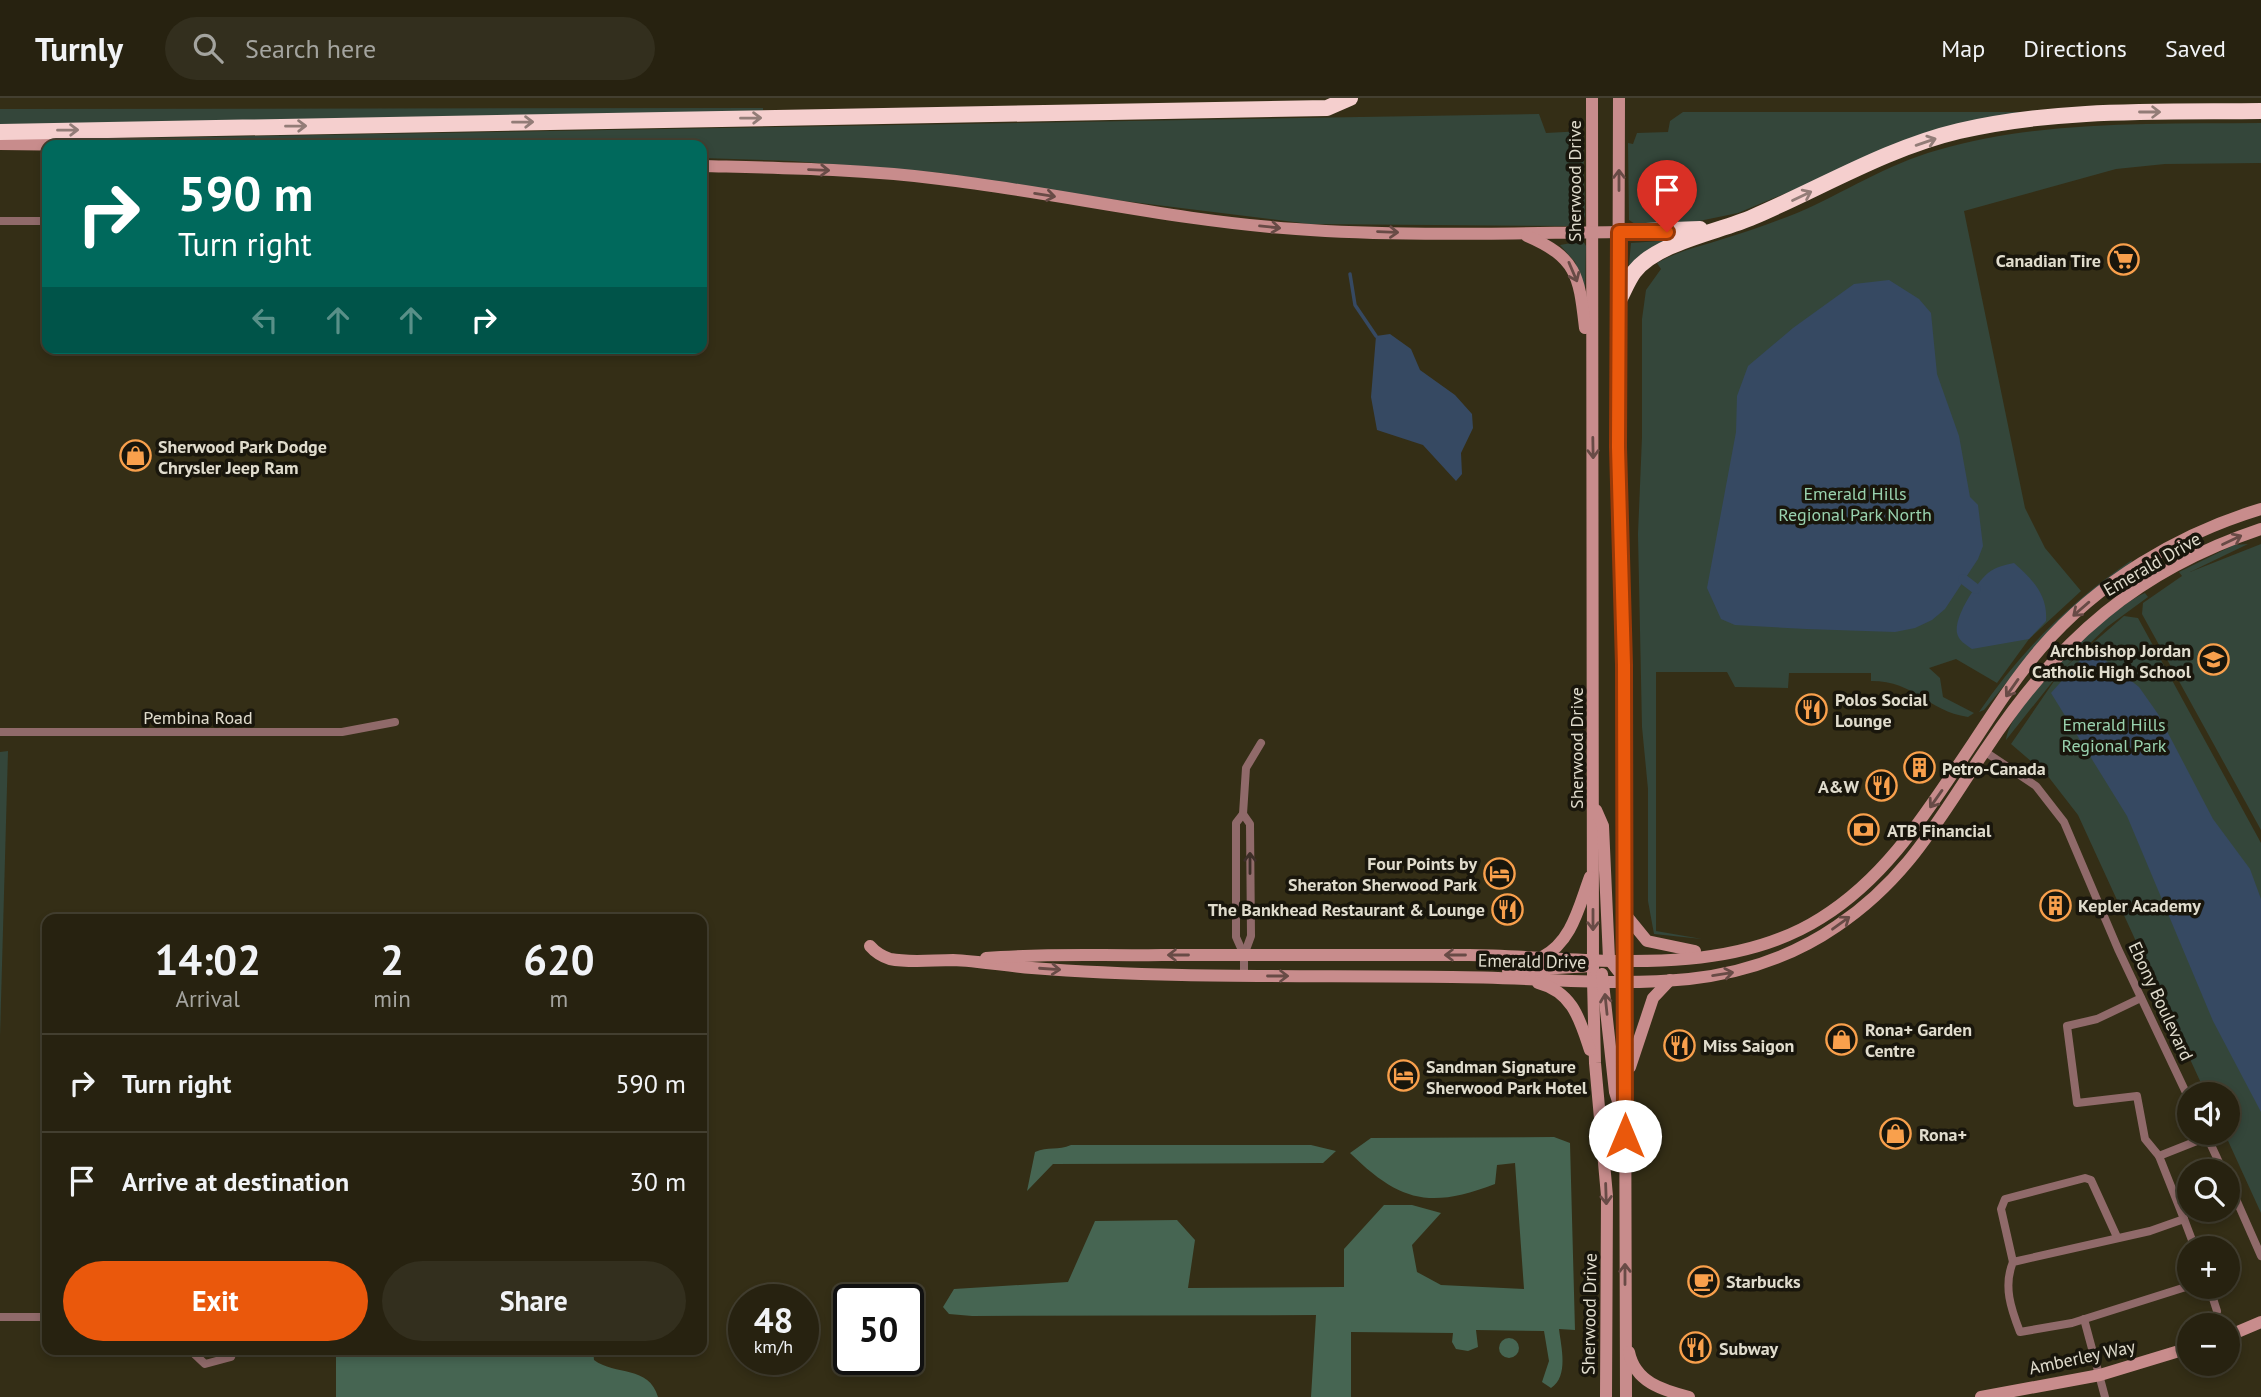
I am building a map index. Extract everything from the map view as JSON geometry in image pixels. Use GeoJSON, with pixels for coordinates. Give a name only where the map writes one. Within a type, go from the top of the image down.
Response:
{"type":"FeatureCollection","features":[{"type":"Feature","properties":{"kind":"highway"},"geometry":{"type":"LineString","coordinates":[[0,132],[1327,108],[1350,98]]}},
{"type":"Feature","properties":{"kind":"highway"},"geometry":{"type":"LineString","coordinates":[[1619,300],[1635,271],[1673,245],[1740,223],[1886,156],[1958,131],[2045,117],[2105,112],[2261,111]]}},
{"type":"Feature","properties":{"kind":"highway"},"geometry":{"type":"LineString","coordinates":[[1619,232],[1684,231],[1740,223]]}},
{"type":"Feature","properties":{"kind":"main road","name":"Sherwood Drive"},"geometry":{"type":"LineString","coordinates":[[1592,98],[1593,870],[1601,962],[1595,1063],[1607,1196],[1606,1397]]}},
{"type":"Feature","properties":{"kind":"main road","name":"Sherwood Drive"},"geometry":{"type":"LineString","coordinates":[[1619,98],[1626,914],[1626,1397]]}},
{"type":"Feature","properties":{"kind":"main road"},"geometry":{"type":"LineString","coordinates":[[0,144],[42,144]]}},
{"type":"Feature","properties":{"kind":"main road"},"geometry":{"type":"LineString","coordinates":[[707,166],[835,170],[940,179],[1179,217],[1296,229],[1619,232]]}},
{"type":"Feature","properties":{"kind":"main road"},"geometry":{"type":"LineString","coordinates":[[1521,233],[1556,248],[1576,272],[1592,380]]}},
{"type":"Feature","properties":{"kind":"main road","name":"Emerald Drive"},"geometry":{"type":"LineString","coordinates":[[958,961],[1006,956],[1244,955],[1542,957],[1601,962],[1679,958],[1741,950],[1793,933],[1821,918],[1880,870],[1937,800],[2038,652],[2078,611],[2151,557],[2193,535],[2261,509]]}},
{"type":"Feature","properties":{"kind":"main road","name":"Emerald Drive"},"geometry":{"type":"LineString","coordinates":[[870,946],[877,954],[897,960],[958,961],[1118,974],[1455,976],[1670,981],[1741,971],[1794,952],[1838,926],[1884,889],[1907,865],[1942,820],[1984,751],[2040,674],[2086,626],[2113,604],[2174,568],[2261,528]]}},
{"type":"Feature","properties":{"kind":"main road"},"geometry":{"type":"LineString","coordinates":[[1594,803],[1603,826],[1601,962]]}},
{"type":"Feature","properties":{"kind":"main road"},"geometry":{"type":"LineString","coordinates":[[1542,957],[1552,952],[1568,933],[1593,870]]}},
{"type":"Feature","properties":{"kind":"main road"},"geometry":{"type":"LineString","coordinates":[[1626,914],[1647,941],[1661,946],[1691,951],[1741,950]]}},
{"type":"Feature","properties":{"kind":"main road"},"geometry":{"type":"LineString","coordinates":[[1455,976],[1601,962],[1626,981]]}},
{"type":"Feature","properties":{"kind":"main road"},"geometry":{"type":"LineString","coordinates":[[1517,979],[1560,990],[1580,1020],[1595,1063]]}},
{"type":"Feature","properties":{"kind":"main road"},"geometry":{"type":"LineString","coordinates":[[1598,980],[1615,1092],[1625,1119]]}},
{"type":"Feature","properties":{"kind":"main road"},"geometry":{"type":"LineString","coordinates":[[1625,1084],[1653,998],[1670,981]]}},
{"type":"Feature","properties":{"kind":"main road"},"geometry":{"type":"LineString","coordinates":[[2240,1331],[2261,1322]]}},
{"type":"Feature","properties":{"kind":"main road"},"geometry":{"type":"LineString","coordinates":[[1625,1329],[1631,1360],[1639,1375],[1660,1388],[1689,1397]]}},
{"type":"Feature","properties":{"kind":"main road","name":"Amberley Way"},"geometry":{"type":"LineString","coordinates":[[1981,1397],[2100,1375],[2177,1352]]}},
{"type":"Feature","properties":{"kind":"street"},"geometry":{"type":"LineString","coordinates":[[0,221],[42,222]]}},
{"type":"Feature","properties":{"kind":"street","name":"Pembina Road"},"geometry":{"type":"LineString","coordinates":[[0,732],[342,732],[395,722]]}},
{"type":"Feature","properties":{"kind":"street"},"geometry":{"type":"LineString","coordinates":[[1244,955],[1236,937],[1236,823],[1243,814],[1246,768],[1261,743]]}},
{"type":"Feature","properties":{"kind":"street","name":"Ebony Boulevard"},"geometry":{"type":"LineString","coordinates":[[1984,751],[2036,786],[2064,822],[2181,1082]]}},
{"type":"Feature","properties":{"kind":"street"},"geometry":{"type":"LineString","coordinates":[[1243,814],[1250,824],[1251,936],[1244,955],[1244,976]]}},
{"type":"Feature","properties":{"kind":"street"},"geometry":{"type":"LineString","coordinates":[[2141,998],[2097,1019],[2067,1026],[2077,1103],[2137,1096],[2145,1139],[2159,1156],[2177,1201]]}},
{"type":"Feature","properties":{"kind":"street"},"geometry":{"type":"LineString","coordinates":[[2159,1156],[2184,1145]]}},
{"type":"Feature","properties":{"kind":"street"},"geometry":{"type":"LineString","coordinates":[[2118,1237],[2091,1180],[2085,1178],[2005,1199],[2001,1209],[2013,1262],[2008,1301],[2020,1332],[2084,1319],[2177,1290]]}},
{"type":"Feature","properties":{"kind":"street"},"geometry":{"type":"LineString","coordinates":[[2240,1208],[2261,1255]]}},
{"type":"Feature","properties":{"kind":"street"},"geometry":{"type":"LineString","coordinates":[[2013,1262],[2177,1221]]}},
{"type":"Feature","properties":{"kind":"street"},"geometry":{"type":"LineString","coordinates":[[2213,1299],[2217,1311]]}},
{"type":"Feature","properties":{"kind":"street"},"geometry":{"type":"LineString","coordinates":[[0,1317],[42,1317]]}},
{"type":"Feature","properties":{"kind":"street"},"geometry":{"type":"LineString","coordinates":[[2084,1319],[2105,1397]]}},
{"type":"Feature","properties":{"kind":"street"},"geometry":{"type":"LineString","coordinates":[[195,1355],[205,1364],[232,1355]]}},
{"type":"Feature","properties":{"kind":"green space"},"geometry":{"type":"Polygon","coordinates":[[[763,108],[763,111],[0,128],[0,109],[763,108]]]}},
{"type":"Feature","properties":{"kind":"green space"},"geometry":{"type":"Polygon","coordinates":[[[1683,112],[2067,112],[2033,116],[1849,167],[1738,213],[1675,226],[1635,224],[1629,220],[1628,143],[1633,144],[1637,133],[1668,132],[1670,121],[1683,112]]]}},
{"type":"Feature","properties":{"kind":"green space"},"geometry":{"type":"Polygon","coordinates":[[[1539,114],[1546,133],[1583,131],[1585,217],[1569,226],[1310,224],[1116,200],[941,173],[792,161],[707,158],[707,140],[140,138],[1539,114]]]}},
{"type":"Feature","properties":{"kind":"green space","name":"Emerald Hills Regional Park North"},"geometry":{"type":"Polygon","coordinates":[[[2261,123],[2261,163],[2165,164],[2116,169],[1964,211],[2025,508],[2045,548],[2081,591],[2029,639],[1997,683],[1956,659],[1929,668],[1940,678],[1943,697],[1974,713],[1968,717],[1942,709],[1899,686],[1871,681],[1871,673],[1789,673],[1788,688],[1735,687],[1727,672],[1656,672],[1656,931],[1702,939],[1654,934],[1648,901],[1648,789],[1642,727],[1638,534],[1642,437],[1642,319],[1646,290],[1661,269],[1657,263],[1683,251],[1797,213],[1919,156],[1977,140],[2017,133],[2098,126],[2261,123]]]}},
{"type":"Feature","properties":{"kind":"green space"},"geometry":{"type":"Polygon","coordinates":[[[1674,240],[1630,266],[1631,243],[1674,240]]]}},
{"type":"Feature","properties":{"kind":"green space"},"geometry":{"type":"Polygon","coordinates":[[[1583,241],[1586,246],[1585,291],[1575,262],[1560,245],[1583,241]]]}},
{"type":"Feature","properties":{"kind":"green space","name":"Emerald Hills Regional Park"},"geometry":{"type":"Polygon","coordinates":[[[2248,544],[2190,572],[2261,544],[2261,830],[2142,614],[2143,603],[2182,576],[2179,572],[2234,545],[2248,544]]]}},
{"type":"Feature","properties":{"kind":"green space"},"geometry":{"type":"Polygon","coordinates":[[[2132,560],[2131,564],[2051,629],[1984,710],[1979,712],[2012,668],[2048,628],[2088,592],[2132,560]]]}},
{"type":"Feature","properties":{"kind":"green space","name":"Emerald Hills Regional Park"},"geometry":{"type":"Polygon","coordinates":[[[2145,593],[2148,597],[2107,627],[2063,669],[2124,616],[2138,618],[2261,843],[2261,1213],[2240,1167],[2240,1159],[2236,1159],[2230,1145],[2240,1145],[2240,1082],[2200,1082],[2078,815],[2047,775],[2011,744],[2061,671],[2006,740],[2024,703],[2043,681],[2087,636],[2129,602],[2145,593]]]}},
{"type":"Feature","properties":{"kind":"green space"},"geometry":{"type":"Polygon","coordinates":[[[8,751],[0,1037],[0,752],[8,751]]]}},
{"type":"Feature","properties":{"kind":"green space"},"geometry":{"type":"Polygon","coordinates":[[[1554,1137],[1570,1143],[1575,1330],[1559,1329],[1562,1369],[1557,1383],[1551,1388],[1542,1382],[1549,1361],[1544,1331],[1476,1330],[1478,1347],[1468,1351],[1456,1349],[1452,1342],[1453,1333],[1351,1332],[1351,1397],[1311,1397],[1316,1315],[972,1316],[949,1314],[943,1307],[954,1289],[1068,1282],[1095,1221],[1177,1220],[1195,1240],[1188,1288],[1344,1287],[1344,1249],[1384,1205],[1412,1205],[1441,1213],[1412,1245],[1417,1272],[1441,1285],[1524,1289],[1515,1163],[1497,1165],[1495,1184],[1452,1197],[1434,1198],[1401,1191],[1385,1182],[1350,1153],[1371,1138],[1554,1137]]]}},
{"type":"Feature","properties":{"kind":"green space"},"geometry":{"type":"Polygon","coordinates":[[[1071,1145],[1311,1145],[1336,1151],[1323,1163],[1053,1164],[1027,1191],[1035,1152],[1071,1145]]]}},
{"type":"Feature","properties":{"kind":"green space"},"geometry":{"type":"Polygon","coordinates":[[[1509,1338],[1516,1341],[1519,1348],[1516,1355],[1509,1358],[1502,1355],[1499,1348],[1502,1341],[1509,1338]]]}},
{"type":"Feature","properties":{"kind":"green space"},"geometry":{"type":"Polygon","coordinates":[[[336,1355],[594,1355],[594,1360],[602,1365],[639,1375],[647,1380],[658,1397],[336,1397],[336,1355]]]}},
{"type":"Feature","properties":{"kind":"water"},"geometry":{"type":"Polygon","coordinates":[[[1889,280],[1919,299],[1931,313],[1937,374],[1959,436],[1970,497],[1978,505],[1983,546],[1978,559],[1945,609],[1932,620],[1915,628],[1895,632],[1806,629],[1735,625],[1721,619],[1707,588],[1736,432],[1737,396],[1748,366],[1793,328],[1854,284],[1889,280]]]}},
{"type":"Feature","properties":{"kind":"water"},"geometry":{"type":"Polygon","coordinates":[[[1390,334],[1411,349],[1420,370],[1455,395],[1472,414],[1473,428],[1461,453],[1462,474],[1456,481],[1423,445],[1377,430],[1371,397],[1376,336],[1390,334]]]}},
{"type":"Feature","properties":{"kind":"water"},"geometry":{"type":"Polygon","coordinates":[[[2014,563],[2042,596],[2046,621],[2029,639],[1972,649],[1957,633],[1962,610],[1972,592],[1988,573],[2014,563]]]}},
{"type":"Feature","properties":{"kind":"water"},"geometry":{"type":"Polygon","coordinates":[[[2096,653],[2139,687],[2158,714],[2213,819],[2250,869],[2261,899],[2261,1112],[2213,1021],[2127,816],[2051,693],[2083,657],[2096,653]]]}},
{"type":"Feature","properties":{"kind":"waterway"},"geometry":{"type":"LineString","coordinates":[[1350,274],[1355,305],[1376,336]]}},
{"type":"Feature","properties":{"kind":"waterway"},"geometry":{"type":"LineString","coordinates":[[1963,579],[1976,589]]}},
{"type":"Feature","properties":{"kind":"place","name":"Canadian Tire"},"geometry":{"type":"Point","coordinates":[2124,260]}},
{"type":"Feature","properties":{"kind":"place","name":"Sherwood Park Dodge Chrysler Jeep Ram"},"geometry":{"type":"Point","coordinates":[135,456]}},
{"type":"Feature","properties":{"kind":"place","name":"Archbishop Jordan Catholic High School"},"geometry":{"type":"Point","coordinates":[2214,660]}},
{"type":"Feature","properties":{"kind":"place","name":"Polos Social Lounge"},"geometry":{"type":"Point","coordinates":[1812,709]}},
{"type":"Feature","properties":{"kind":"place","name":"Petro-Canada"},"geometry":{"type":"Point","coordinates":[1919,768]}},
{"type":"Feature","properties":{"kind":"place","name":"A&W"},"geometry":{"type":"Point","coordinates":[1882,786]}},
{"type":"Feature","properties":{"kind":"place","name":"ATB Financial"},"geometry":{"type":"Point","coordinates":[1864,830]}},
{"type":"Feature","properties":{"kind":"place","name":"Four Points by Sheraton Sherwood Park"},"geometry":{"type":"Point","coordinates":[1500,873]}},
{"type":"Feature","properties":{"kind":"place","name":"Kepler Academy"},"geometry":{"type":"Point","coordinates":[2055,905]}},
{"type":"Feature","properties":{"kind":"place","name":"The Bankhead Restaurant & Lounge"},"geometry":{"type":"Point","coordinates":[1508,909]}},
{"type":"Feature","properties":{"kind":"place","name":"Rona+ Garden Centre"},"geometry":{"type":"Point","coordinates":[1842,1039]}},
{"type":"Feature","properties":{"kind":"place","name":"Miss Saigon"},"geometry":{"type":"Point","coordinates":[1680,1045]}},
{"type":"Feature","properties":{"kind":"place","name":"Sandman Signature Sherwood Park Hotel"},"geometry":{"type":"Point","coordinates":[1403,1076]}},
{"type":"Feature","properties":{"kind":"place","name":"Rona+"},"geometry":{"type":"Point","coordinates":[1896,1134]}},
{"type":"Feature","properties":{"kind":"place","name":"Starbucks"},"geometry":{"type":"Point","coordinates":[1703,1281]}},
{"type":"Feature","properties":{"kind":"place","name":"Subway"},"geometry":{"type":"Point","coordinates":[1696,1348]}},
{"type":"Feature","properties":{"kind":"route"},"geometry":{"type":"LineString","coordinates":[[1625,1136],[1624,665],[1618,447],[1619,232],[1667,232]]}}]}
